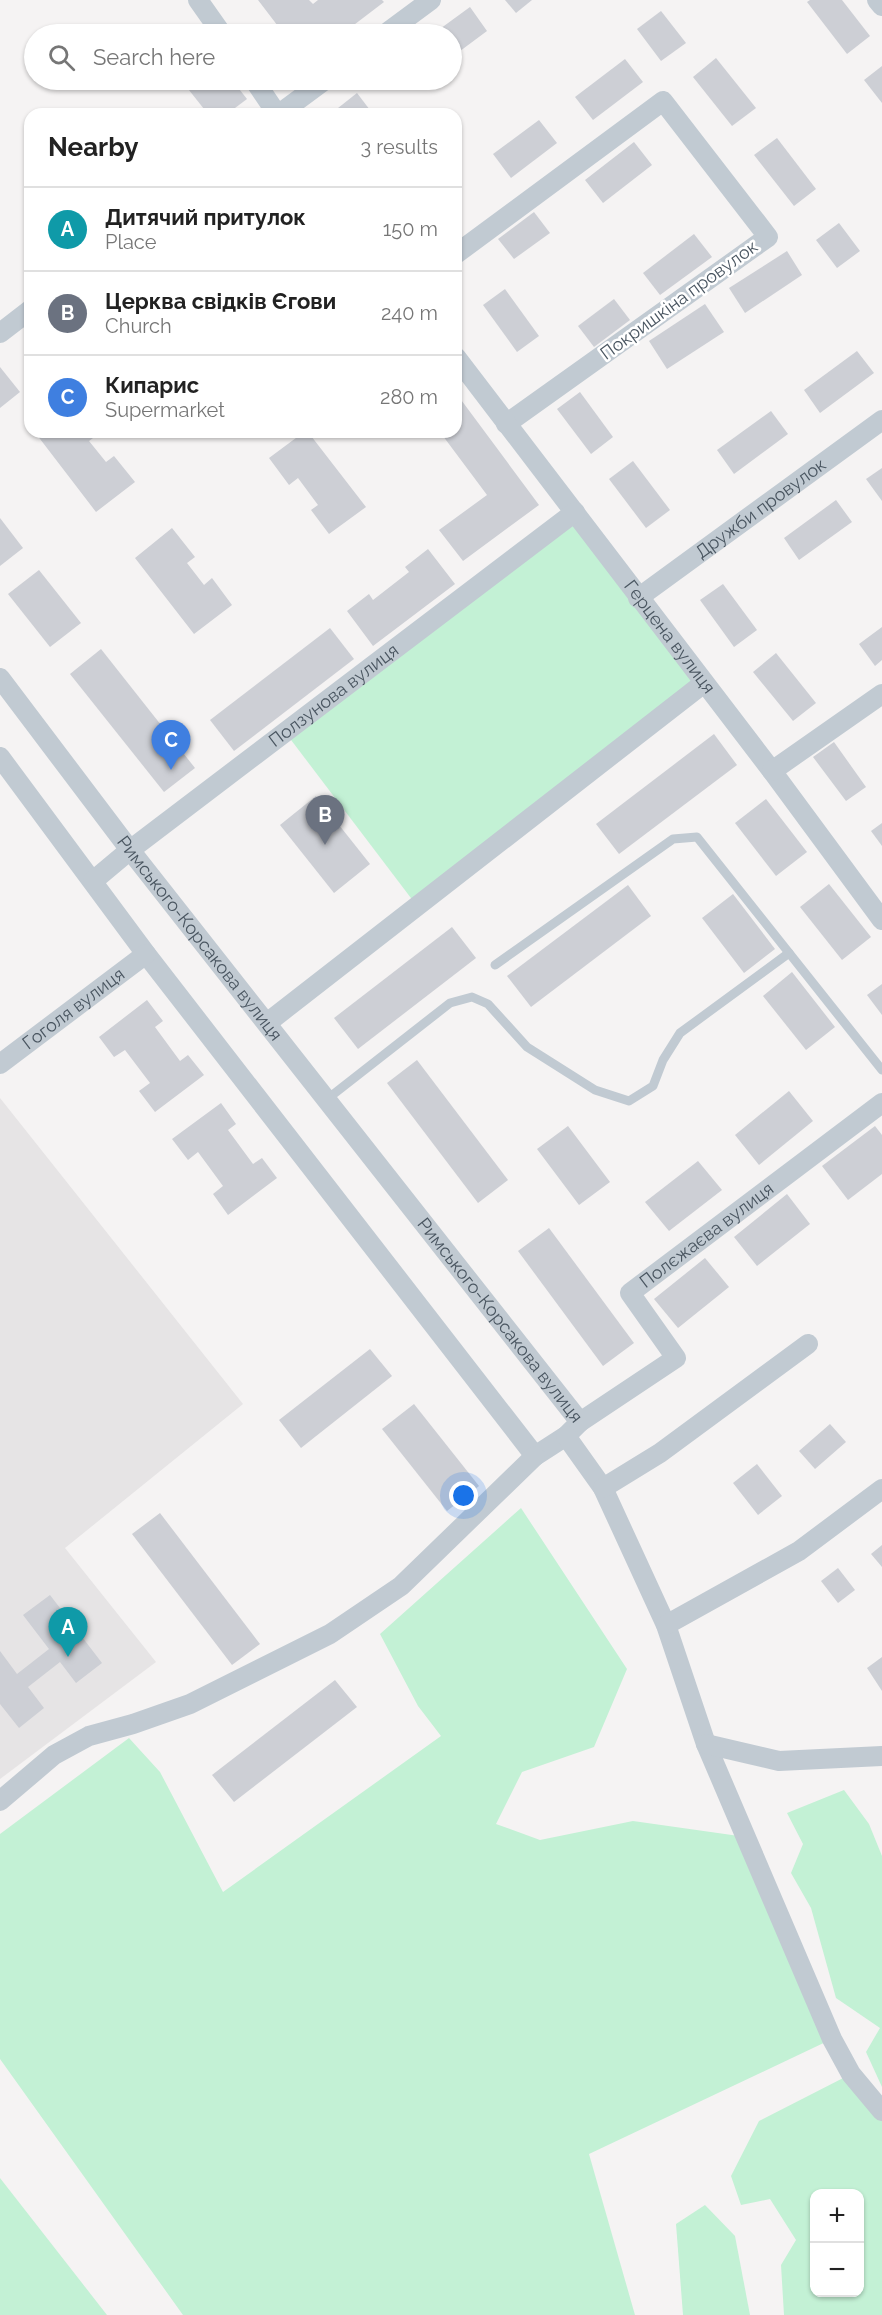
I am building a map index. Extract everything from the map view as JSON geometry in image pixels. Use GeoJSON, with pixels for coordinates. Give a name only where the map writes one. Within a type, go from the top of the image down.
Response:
{"type":"FeatureCollection","features":[{"type":"Feature","properties":{"kind":"street"},"geometry":{"type":"LineString","coordinates":[[198,0],[215,24]]}},
{"type":"Feature","properties":{"kind":"street"},"geometry":{"type":"LineString","coordinates":[[399,24],[431,0]]}},
{"type":"Feature","properties":{"kind":"street"},"geometry":{"type":"LineString","coordinates":[[877,0],[882,6]]}},
{"type":"Feature","properties":{"kind":"street"},"geometry":{"type":"LineString","coordinates":[[261,90],[274,108]]}},
{"type":"Feature","properties":{"kind":"street"},"geometry":{"type":"LineString","coordinates":[[286,108],[311,90]]}},
{"type":"Feature","properties":{"kind":"street","name":"Покришкіна провулок"},"geometry":{"type":"LineString","coordinates":[[462,250],[663,101],[768,237],[506,424]]}},
{"type":"Feature","properties":{"kind":"street"},"geometry":{"type":"LineString","coordinates":[[0,333],[24,315]]}},
{"type":"Feature","properties":{"kind":"street","name":"Герцена вулиця"},"geometry":{"type":"LineString","coordinates":[[462,365],[881,915]]}},
{"type":"Feature","properties":{"kind":"street","name":"Дружби провулок"},"geometry":{"type":"LineString","coordinates":[[638,598],[882,420]]}},
{"type":"Feature","properties":{"kind":"street","name":"Ползунова вулиця"},"geometry":{"type":"LineString","coordinates":[[93,881],[130,850],[575,512]]}},
{"type":"Feature","properties":{"kind":"street","name":"Римського-Корсакова вулиця"},"geometry":{"type":"LineString","coordinates":[[0,678],[130,850],[326,1100],[573,1429],[535,1456],[401,1586],[330,1634],[190,1704],[133,1724],[89,1736],[54,1755],[0,1801]]}},
{"type":"Feature","properties":{"kind":"street"},"geometry":{"type":"LineString","coordinates":[[267,1023],[704,683]]}},
{"type":"Feature","properties":{"kind":"street"},"geometry":{"type":"LineString","coordinates":[[772,771],[882,694]]}},
{"type":"Feature","properties":{"kind":"street"},"geometry":{"type":"LineString","coordinates":[[0,757],[146,954],[535,1456]]}},
{"type":"Feature","properties":{"kind":"street","name":"Гоголя вулиця"},"geometry":{"type":"LineString","coordinates":[[0,1064],[146,954]]}},
{"type":"Feature","properties":{"kind":"street","name":"Полєжаєва вулиця"},"geometry":{"type":"LineString","coordinates":[[573,1429],[676,1358],[630,1293],[882,1102]]}},
{"type":"Feature","properties":{"kind":"street"},"geometry":{"type":"LineString","coordinates":[[603,1488],[660,1453],[808,1344]]}},
{"type":"Feature","properties":{"kind":"street"},"geometry":{"type":"LineString","coordinates":[[573,1429],[603,1488],[666,1625],[706,1744],[832,2039],[852,2074],[882,2111]]}},
{"type":"Feature","properties":{"kind":"street"},"geometry":{"type":"LineString","coordinates":[[666,1625],[798,1551],[882,1489]]}},
{"type":"Feature","properties":{"kind":"street"},"geometry":{"type":"LineString","coordinates":[[706,1744],[779,1761],[882,1756]]}},
{"type":"Feature","properties":{"kind":"lane"},"geometry":{"type":"LineString","coordinates":[[495,965],[673,839],[697,837],[882,1070]]}},
{"type":"Feature","properties":{"kind":"lane"},"geometry":{"type":"LineString","coordinates":[[326,1100],[450,1003],[471,997],[488,1004],[527,1047],[595,1090],[629,1101],[653,1086],[663,1060],[680,1033],[789,954]]}},
{"type":"Feature","properties":{"kind":"shaded area"},"geometry":{"type":"Polygon","coordinates":[[[0,1098],[243,1404],[65,1548],[156,1662],[0,1779],[0,1098]]]}},
{"type":"Feature","properties":{"kind":"green space"},"geometry":{"type":"Polygon","coordinates":[[[575,512],[704,683],[417,906],[285,732],[575,512]]]}},
{"type":"Feature","properties":{"kind":"green space"},"geometry":{"type":"Polygon","coordinates":[[[521,1508],[627,1669],[594,1747],[522,1772],[496,1824],[540,1840],[633,1821],[746,1837],[832,2039],[589,2154],[635,2315],[183,2315],[0,2059],[0,1834],[129,1738],[160,1772],[223,1892],[441,1736],[418,1706],[380,1634],[521,1508]]]}},
{"type":"Feature","properties":{"kind":"green space"},"geometry":{"type":"Polygon","coordinates":[[[844,1790],[869,1824],[882,1856],[882,2087],[866,2052],[880,2028],[836,1998],[811,1908],[791,1873],[803,1844],[787,1813],[844,1790]]]}},
{"type":"Feature","properties":{"kind":"green space"},"geometry":{"type":"Polygon","coordinates":[[[851,2074],[882,2111],[882,2315],[784,2315],[781,2265],[796,2240],[770,2199],[741,2205],[731,2176],[759,2121],[851,2074]]]}},
{"type":"Feature","properties":{"kind":"green space"},"geometry":{"type":"Polygon","coordinates":[[[0,2178],[107,2315],[0,2315],[0,2178]]]}},
{"type":"Feature","properties":{"kind":"green space"},"geometry":{"type":"Polygon","coordinates":[[[705,2205],[735,2236],[750,2315],[683,2315],[676,2224],[705,2205]]]}},
{"type":"Feature","properties":{"kind":"building"},"geometry":{"type":"Polygon","coordinates":[[[258,0],[309,0],[313,4],[318,0],[382,0],[384,2],[355,24],[276,24],[258,0]]]}},
{"type":"Feature","properties":{"kind":"building"},"geometry":{"type":"Polygon","coordinates":[[[505,0],[532,0],[516,13],[505,0]]]}},
{"type":"Feature","properties":{"kind":"building"},"geometry":{"type":"Polygon","coordinates":[[[810,0],[842,0],[870,36],[847,54],[807,2],[810,0]]]}},
{"type":"Feature","properties":{"kind":"building"},"geometry":{"type":"Polygon","coordinates":[[[470,7],[487,31],[462,50],[462,24],[447,24],[470,7]]]}},
{"type":"Feature","properties":{"kind":"building"},"geometry":{"type":"Polygon","coordinates":[[[661,11],[686,43],[661,61],[637,29],[661,11]]]}},
{"type":"Feature","properties":{"kind":"building"},"geometry":{"type":"Polygon","coordinates":[[[716,58],[756,108],[732,126],[693,77],[716,58]]]}},
{"type":"Feature","properties":{"kind":"building"},"geometry":{"type":"Polygon","coordinates":[[[625,59],[643,82],[593,120],[575,97],[625,59]]]}},
{"type":"Feature","properties":{"kind":"building"},"geometry":{"type":"Polygon","coordinates":[[[882,66],[882,103],[864,80],[882,66]]]}},
{"type":"Feature","properties":{"kind":"building"},"geometry":{"type":"Polygon","coordinates":[[[189,90],[240,90],[247,99],[235,108],[203,108],[189,90]]]}},
{"type":"Feature","properties":{"kind":"building"},"geometry":{"type":"Polygon","coordinates":[[[357,93],[368,108],[338,108],[357,93]]]}},
{"type":"Feature","properties":{"kind":"building"},"geometry":{"type":"Polygon","coordinates":[[[539,120],[557,143],[511,178],[493,154],[539,120]]]}},
{"type":"Feature","properties":{"kind":"building"},"geometry":{"type":"Polygon","coordinates":[[[777,138],[816,189],[794,206],[754,155],[777,138]]]}},
{"type":"Feature","properties":{"kind":"building"},"geometry":{"type":"Polygon","coordinates":[[[634,142],[652,165],[603,203],[585,180],[634,142]]]}},
{"type":"Feature","properties":{"kind":"building"},"geometry":{"type":"Polygon","coordinates":[[[534,212],[550,233],[514,259],[498,239],[534,212]]]}},
{"type":"Feature","properties":{"kind":"building"},"geometry":{"type":"Polygon","coordinates":[[[839,223],[860,251],[837,268],[816,240],[839,223]]]}},
{"type":"Feature","properties":{"kind":"building"},"geometry":{"type":"Polygon","coordinates":[[[694,234],[712,257],[660,295],[643,273],[694,234]]]}},
{"type":"Feature","properties":{"kind":"building"},"geometry":{"type":"Polygon","coordinates":[[[787,251],[802,275],[745,313],[729,288],[787,251]]]}},
{"type":"Feature","properties":{"kind":"building"},"geometry":{"type":"Polygon","coordinates":[[[505,289],[539,336],[517,352],[483,305],[505,289]]]}},
{"type":"Feature","properties":{"kind":"building"},"geometry":{"type":"Polygon","coordinates":[[[614,299],[630,320],[594,347],[578,326],[614,299]]]}},
{"type":"Feature","properties":{"kind":"building"},"geometry":{"type":"Polygon","coordinates":[[[705,304],[724,332],[667,369],[649,341],[705,304]]]}},
{"type":"Feature","properties":{"kind":"building"},"geometry":{"type":"Polygon","coordinates":[[[857,351],[874,373],[820,413],[804,390],[857,351]]]}},
{"type":"Feature","properties":{"kind":"building"},"geometry":{"type":"Polygon","coordinates":[[[0,367],[20,392],[0,408],[0,367]]]}},
{"type":"Feature","properties":{"kind":"building"},"geometry":{"type":"Polygon","coordinates":[[[580,392],[613,437],[591,454],[557,409],[580,392]]]}},
{"type":"Feature","properties":{"kind":"building"},"geometry":{"type":"Polygon","coordinates":[[[462,401],[539,505],[463,561],[439,530],[487,495],[444,438],[462,438],[462,401]]]}},
{"type":"Feature","properties":{"kind":"building"},"geometry":{"type":"Polygon","coordinates":[[[771,411],[788,434],[734,474],[717,450],[771,411]]]}},
{"type":"Feature","properties":{"kind":"building"},"geometry":{"type":"Polygon","coordinates":[[[39,438],[93,438],[89,441],[106,462],[114,456],[135,482],[96,512],[39,438]]]}},
{"type":"Feature","properties":{"kind":"building"},"geometry":{"type":"Polygon","coordinates":[[[296,438],[313,438],[366,507],[329,534],[311,510],[318,505],[298,478],[289,485],[269,458],[296,438]]]}},
{"type":"Feature","properties":{"kind":"building"},"geometry":{"type":"Polygon","coordinates":[[[633,461],[670,510],[646,528],[609,479],[633,461]]]}},
{"type":"Feature","properties":{"kind":"building"},"geometry":{"type":"Polygon","coordinates":[[[882,468],[882,501],[866,479],[882,468]]]}},
{"type":"Feature","properties":{"kind":"building"},"geometry":{"type":"Polygon","coordinates":[[[836,500],[852,522],[799,560],[784,538],[836,500]]]}},
{"type":"Feature","properties":{"kind":"building"},"geometry":{"type":"Polygon","coordinates":[[[0,518],[23,548],[0,566],[0,518]]]}},
{"type":"Feature","properties":{"kind":"building"},"geometry":{"type":"Polygon","coordinates":[[[172,528],[195,557],[187,563],[204,585],[212,578],[232,605],[194,634],[135,558],[172,528]]]}},
{"type":"Feature","properties":{"kind":"building"},"geometry":{"type":"Polygon","coordinates":[[[428,549],[455,584],[373,646],[347,611],[369,594],[373,600],[409,572],[405,567],[428,549]]]}},
{"type":"Feature","properties":{"kind":"building"},"geometry":{"type":"Polygon","coordinates":[[[39,570],[81,623],[50,647],[8,594],[39,570]]]}},
{"type":"Feature","properties":{"kind":"building"},"geometry":{"type":"Polygon","coordinates":[[[723,584],[757,630],[734,647],[700,600],[723,584]]]}},
{"type":"Feature","properties":{"kind":"building"},"geometry":{"type":"Polygon","coordinates":[[[882,627],[882,660],[875,666],[859,644],[882,627]]]}},
{"type":"Feature","properties":{"kind":"building"},"geometry":{"type":"Polygon","coordinates":[[[330,628],[354,659],[234,751],[210,720],[330,628]]]}},
{"type":"Feature","properties":{"kind":"building"},"geometry":{"type":"Polygon","coordinates":[[[101,649],[195,768],[164,792],[70,674],[101,649]]]}},
{"type":"Feature","properties":{"kind":"building"},"geometry":{"type":"Polygon","coordinates":[[[776,653],[816,703],[793,721],[753,672],[776,653]]]}},
{"type":"Feature","properties":{"kind":"building"},"geometry":{"type":"Polygon","coordinates":[[[714,734],[737,765],[619,854],[596,824],[714,734]]]}},
{"type":"Feature","properties":{"kind":"building"},"geometry":{"type":"Polygon","coordinates":[[[834,742],[866,787],[846,801],[813,757],[834,742]]]}},
{"type":"Feature","properties":{"kind":"building"},"geometry":{"type":"Polygon","coordinates":[[[316,796],[370,864],[334,893],[280,825],[316,796]]]}},
{"type":"Feature","properties":{"kind":"building"},"geometry":{"type":"Polygon","coordinates":[[[766,799],[807,852],[776,876],[735,823],[766,799]]]}},
{"type":"Feature","properties":{"kind":"building"},"geometry":{"type":"Polygon","coordinates":[[[882,823],[882,846],[871,831],[882,823]]]}},
{"type":"Feature","properties":{"kind":"building"},"geometry":{"type":"Polygon","coordinates":[[[829,884],[871,937],[842,960],[800,907],[829,884]]]}},
{"type":"Feature","properties":{"kind":"building"},"geometry":{"type":"Polygon","coordinates":[[[628,885],[651,916],[531,1007],[507,976],[628,885]]]}},
{"type":"Feature","properties":{"kind":"building"},"geometry":{"type":"Polygon","coordinates":[[[733,894],[775,949],[744,973],[702,918],[733,894]]]}},
{"type":"Feature","properties":{"kind":"building"},"geometry":{"type":"Polygon","coordinates":[[[452,927],[476,958],[358,1049],[334,1018],[452,927]]]}},
{"type":"Feature","properties":{"kind":"building"},"geometry":{"type":"Polygon","coordinates":[[[792,972],[835,1027],[806,1050],[763,996],[792,972]]]}},
{"type":"Feature","properties":{"kind":"building"},"geometry":{"type":"Polygon","coordinates":[[[882,984],[882,1015],[867,995],[882,984]]]}},
{"type":"Feature","properties":{"kind":"building"},"geometry":{"type":"Polygon","coordinates":[[[147,1000],[163,1021],[155,1027],[180,1061],[188,1055],[204,1075],[155,1112],[139,1091],[150,1083],[125,1050],[114,1057],[99,1037],[147,1000]]]}},
{"type":"Feature","properties":{"kind":"building"},"geometry":{"type":"Polygon","coordinates":[[[417,1060],[508,1180],[478,1203],[387,1083],[417,1060]]]}},
{"type":"Feature","properties":{"kind":"building"},"geometry":{"type":"Polygon","coordinates":[[[789,1091],[813,1121],[759,1165],[735,1135],[789,1091]]]}},
{"type":"Feature","properties":{"kind":"building"},"geometry":{"type":"Polygon","coordinates":[[[221,1103],[236,1124],[228,1130],[253,1164],[262,1158],[277,1178],[228,1215],[213,1194],[223,1186],[198,1152],[188,1160],[172,1139],[221,1103]]]}},
{"type":"Feature","properties":{"kind":"building"},"geometry":{"type":"Polygon","coordinates":[[[568,1126],[610,1182],[579,1205],[537,1149],[568,1126]]]}},
{"type":"Feature","properties":{"kind":"building"},"geometry":{"type":"Polygon","coordinates":[[[875,1126],[882,1135],[882,1174],[848,1200],[822,1166],[875,1126]]]}},
{"type":"Feature","properties":{"kind":"building"},"geometry":{"type":"Polygon","coordinates":[[[698,1161],[722,1190],[669,1231],[645,1202],[698,1161]]]}},
{"type":"Feature","properties":{"kind":"building"},"geometry":{"type":"Polygon","coordinates":[[[787,1194],[810,1224],[757,1266],[734,1237],[787,1194]]]}},
{"type":"Feature","properties":{"kind":"building"},"geometry":{"type":"Polygon","coordinates":[[[549,1228],[634,1343],[603,1366],[518,1251],[549,1228]]]}},
{"type":"Feature","properties":{"kind":"building"},"geometry":{"type":"Polygon","coordinates":[[[705,1258],[729,1287],[678,1328],[654,1299],[705,1258]]]}},
{"type":"Feature","properties":{"kind":"building"},"geometry":{"type":"Polygon","coordinates":[[[370,1349],[392,1376],[301,1448],[279,1420],[370,1349]]]}},
{"type":"Feature","properties":{"kind":"building"},"geometry":{"type":"Polygon","coordinates":[[[414,1404],[479,1486],[447,1511],[382,1429],[414,1404]]]}},
{"type":"Feature","properties":{"kind":"building"},"geometry":{"type":"Polygon","coordinates":[[[830,1424],[846,1442],[815,1469],[799,1451],[830,1424]]]}},
{"type":"Feature","properties":{"kind":"building"},"geometry":{"type":"Polygon","coordinates":[[[757,1464],[782,1496],[758,1515],[733,1483],[757,1464]]]}},
{"type":"Feature","properties":{"kind":"building"},"geometry":{"type":"Polygon","coordinates":[[[160,1513],[260,1644],[232,1665],[132,1534],[160,1513]]]}},
{"type":"Feature","properties":{"kind":"building"},"geometry":{"type":"Polygon","coordinates":[[[882,1545],[882,1567],[871,1554],[882,1545]]]}},
{"type":"Feature","properties":{"kind":"building"},"geometry":{"type":"Polygon","coordinates":[[[838,1568],[855,1590],[838,1603],[821,1581],[838,1568]]]}},
{"type":"Feature","properties":{"kind":"building"},"geometry":{"type":"Polygon","coordinates":[[[50,1595],[102,1663],[76,1683],[60,1662],[28,1687],[44,1708],[19,1728],[0,1704],[0,1651],[17,1674],[49,1649],[23,1615],[50,1595]]]}},
{"type":"Feature","properties":{"kind":"building"},"geometry":{"type":"Polygon","coordinates":[[[882,1657],[882,1691],[867,1668],[882,1657]]]}},
{"type":"Feature","properties":{"kind":"building"},"geometry":{"type":"Polygon","coordinates":[[[335,1680],[357,1707],[234,1802],[212,1775],[335,1680]]]}},
{"type":"Feature","properties":{"kind":"place","name":"Кипарис"},"geometry":{"type":"Point","coordinates":[171,770]}},
{"type":"Feature","properties":{"kind":"place","name":"Церква свідків Єгови"},"geometry":{"type":"Point","coordinates":[325,845]}},
{"type":"Feature","properties":{"kind":"place","name":"Дитячий притулок"},"geometry":{"type":"Point","coordinates":[68,1657]}}]}
